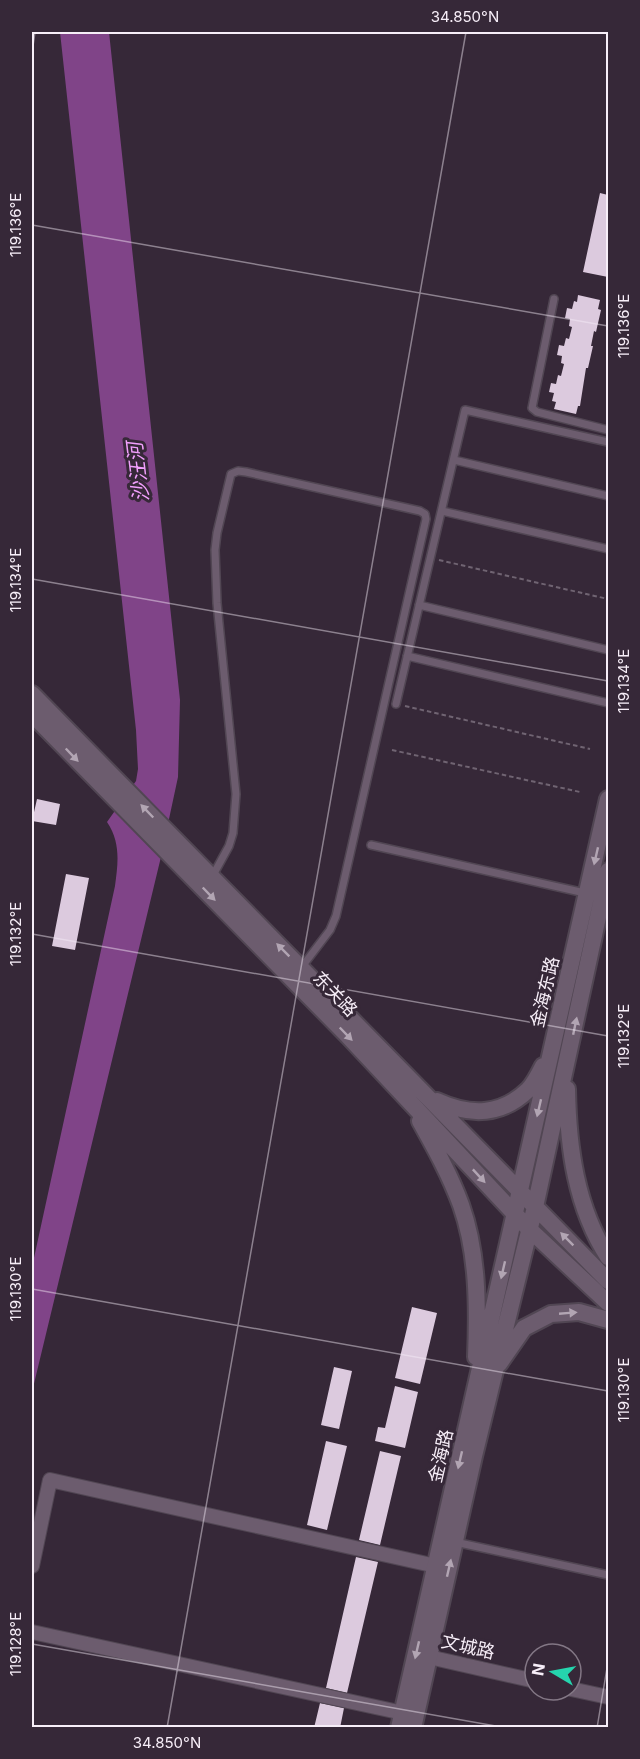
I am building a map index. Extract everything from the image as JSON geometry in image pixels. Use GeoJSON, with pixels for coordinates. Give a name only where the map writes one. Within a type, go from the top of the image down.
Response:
{"type":"FeatureCollection","features":[{"type":"Feature","properties":{"kind":"main road","name":"东关路"},"geometry":{"type":"LineString","coordinates":[[32,694],[609,1281]]}},
{"type":"Feature","properties":{"kind":"main road","name":"东关路"},"geometry":{"type":"LineString","coordinates":[[32,714],[348,1036],[528,1228],[609,1303]]}},
{"type":"Feature","properties":{"kind":"main road","name":"金海东路"},"geometry":{"type":"LineString","coordinates":[[520,1192],[609,800]]}},
{"type":"Feature","properties":{"kind":"main road","name":"金海东路"},"geometry":{"type":"LineString","coordinates":[[535,1206],[609,871]]}},
{"type":"Feature","properties":{"kind":"main road"},"geometry":{"type":"LineString","coordinates":[[429,1096],[453,1108],[478,1113],[510,1104],[530,1089],[552,1053]]}},
{"type":"Feature","properties":{"kind":"main road"},"geometry":{"type":"LineString","coordinates":[[567,1063],[568,1125],[577,1186],[596,1237],[609,1257]]}},
{"type":"Feature","properties":{"kind":"main road"},"geometry":{"type":"LineString","coordinates":[[408,1099],[441,1159],[461,1206],[471,1247],[478,1311],[474,1399]]}},
{"type":"Feature","properties":{"kind":"main road","name":"金海路"},"geometry":{"type":"LineString","coordinates":[[401,1720],[520,1192]]}},
{"type":"Feature","properties":{"kind":"main road","name":"金海路"},"geometry":{"type":"LineString","coordinates":[[413,1728],[494,1372],[535,1206]]}},
{"type":"Feature","properties":{"kind":"main road"},"geometry":{"type":"LineString","coordinates":[[494,1372],[525,1328],[551,1314],[579,1312],[609,1320]]}},
{"type":"Feature","properties":{"kind":"street"},"geometry":{"type":"LineString","coordinates":[[32,1566],[50,1480],[436,1566]]}},
{"type":"Feature","properties":{"kind":"street"},"geometry":{"type":"LineString","coordinates":[[32,1632],[401,1720]]}},
{"type":"Feature","properties":{"kind":"street","name":"文城路"},"geometry":{"type":"LineString","coordinates":[[429,1657],[523,1678]]}},
{"type":"Feature","properties":{"kind":"street"},"geometry":{"type":"LineString","coordinates":[[583,1692],[609,1697]]}},
{"type":"Feature","properties":{"kind":"lane"},"geometry":{"type":"LineString","coordinates":[[554,299],[532,408],[537,412],[609,430]]}},
{"type":"Feature","properties":{"kind":"lane"},"geometry":{"type":"LineString","coordinates":[[396,704],[465,410],[609,442]]}},
{"type":"Feature","properties":{"kind":"lane"},"geometry":{"type":"LineString","coordinates":[[454,460],[609,496]]}},
{"type":"Feature","properties":{"kind":"lane"},"geometry":{"type":"LineString","coordinates":[[212,878],[229,846],[233,833],[236,794],[217,603],[215,550],[231,474],[238,471],[246,472],[420,511],[425,514],[426,519],[336,916],[330,930],[301,968]]}},
{"type":"Feature","properties":{"kind":"lane"},"geometry":{"type":"LineString","coordinates":[[442,511],[609,549]]}},
{"type":"Feature","properties":{"kind":"lane"},"geometry":{"type":"LineString","coordinates":[[419,605],[609,650]]}},
{"type":"Feature","properties":{"kind":"lane"},"geometry":{"type":"LineString","coordinates":[[407,656],[609,703]]}},
{"type":"Feature","properties":{"kind":"lane"},"geometry":{"type":"LineString","coordinates":[[371,845],[587,893]]}},
{"type":"Feature","properties":{"kind":"lane"},"geometry":{"type":"LineString","coordinates":[[455,1542],[609,1575]]}},
{"type":"Feature","properties":{"kind":"path"},"geometry":{"type":"LineString","coordinates":[[430,558],[609,599]]}},
{"type":"Feature","properties":{"kind":"path"},"geometry":{"type":"LineString","coordinates":[[396,704],[590,749]]}},
{"type":"Feature","properties":{"kind":"path"},"geometry":{"type":"LineString","coordinates":[[392,750],[580,792]]}},
{"type":"Feature","properties":{"kind":"water","name":"沙汪河"},"geometry":{"type":"Polygon","coordinates":[[[60,32],[109,32],[180,700],[178,777],[160,861],[32,1392],[32,1267],[115,886],[116,845],[107,822],[136,781],[138,769],[136,730],[60,32]]]}},
{"type":"Feature","properties":{"kind":"building"},"geometry":{"type":"Polygon","coordinates":[[[600,193],[608,195],[608,277],[583,272],[600,193]]]}},
{"type":"Feature","properties":{"kind":"building"},"geometry":{"type":"Polygon","coordinates":[[[578,295],[600,300],[598,309],[601,310],[596,332],[594,331],[580,406],[576,414],[554,409],[556,402],[552,401],[554,393],[549,392],[551,383],[556,384],[558,375],[561,376],[564,364],[561,363],[562,356],[557,355],[559,345],[564,346],[566,338],[569,339],[572,327],[569,326],[570,319],[565,318],[567,308],[572,309],[574,301],[577,302],[578,295]]]}},
{"type":"Feature","properties":{"kind":"building"},"geometry":{"type":"Polygon","coordinates":[[[37,799],[60,804],[56,825],[32,821],[37,799]]]}},
{"type":"Feature","properties":{"kind":"building"},"geometry":{"type":"Polygon","coordinates":[[[66,874],[89,878],[75,950],[52,946],[66,874]]]}},
{"type":"Feature","properties":{"kind":"building"},"geometry":{"type":"Polygon","coordinates":[[[412,1307],[437,1313],[420,1384],[395,1378],[412,1307]]]}},
{"type":"Feature","properties":{"kind":"building"},"geometry":{"type":"Polygon","coordinates":[[[334,1367],[352,1371],[339,1429],[321,1425],[334,1367]]]}},
{"type":"Feature","properties":{"kind":"building"},"geometry":{"type":"Polygon","coordinates":[[[395,1386],[418,1392],[405,1448],[375,1441],[378,1427],[385,1428],[395,1386]]]}},
{"type":"Feature","properties":{"kind":"building"},"geometry":{"type":"Polygon","coordinates":[[[326,1441],[347,1446],[327,1530],[307,1525],[326,1441]]]}},
{"type":"Feature","properties":{"kind":"building"},"geometry":{"type":"Polygon","coordinates":[[[380,1451],[401,1456],[380,1545],[359,1540],[380,1451]]]}},
{"type":"Feature","properties":{"kind":"building"},"geometry":{"type":"Polygon","coordinates":[[[356,1557],[378,1562],[347,1693],[326,1688],[356,1557]]]}},
{"type":"Feature","properties":{"kind":"building"},"geometry":{"type":"Polygon","coordinates":[[[320,1703],[344,1708],[340,1728],[314,1728],[320,1703]]]}}]}
